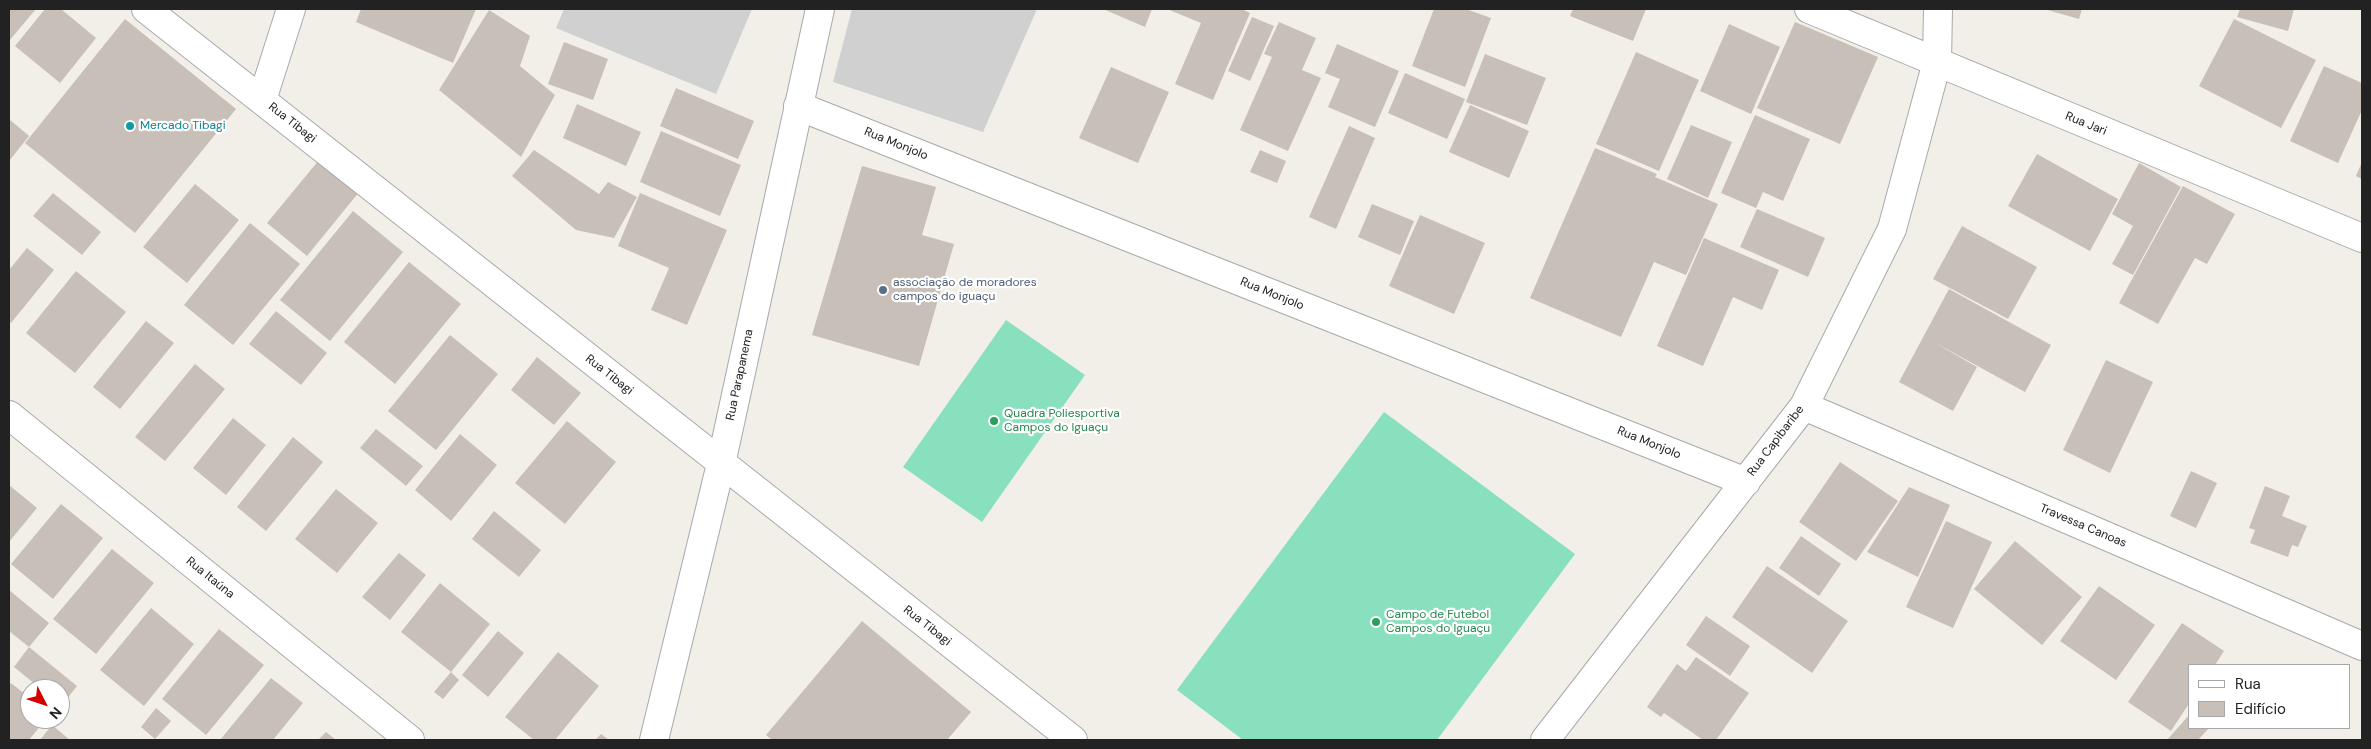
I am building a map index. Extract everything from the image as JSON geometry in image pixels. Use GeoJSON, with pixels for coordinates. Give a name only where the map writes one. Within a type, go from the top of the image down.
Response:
{"type":"FeatureCollection","features":[{"type":"Feature","properties":{"kind":"street","name":"Rua Tibagi"},"geometry":{"type":"LineString","coordinates":[[146,9],[1073,740]]}},
{"type":"Feature","properties":{"kind":"street"},"geometry":{"type":"LineString","coordinates":[[262,100],[291,9]]}},
{"type":"Feature","properties":{"kind":"street","name":"Rua Parapanema"},"geometry":{"type":"LineString","coordinates":[[654,740],[721,464],[820,9]]}},
{"type":"Feature","properties":{"kind":"street","name":"Rua Jari"},"geometry":{"type":"LineString","coordinates":[[1810,9],[2362,238]]}},
{"type":"Feature","properties":{"kind":"street","name":"Rua Capibaribe"},"geometry":{"type":"LineString","coordinates":[[1545,740],[1804,406],[1892,229],[1937,62],[1938,9]]}},
{"type":"Feature","properties":{"kind":"street","name":"Rua Monjolo"},"geometry":{"type":"LineString","coordinates":[[798,106],[1746,482]]}},
{"type":"Feature","properties":{"kind":"street","name":"Travessa Canoas"},"geometry":{"type":"LineString","coordinates":[[1804,406],[2362,646]]}},
{"type":"Feature","properties":{"kind":"street","name":"Rua Itaúna"},"geometry":{"type":"LineString","coordinates":[[9,415],[410,740]]}},
{"type":"Feature","properties":{"kind":"shaded area"},"geometry":{"type":"Polygon","coordinates":[[[564,9],[752,9],[716,94],[556,28],[564,9]]]}},
{"type":"Feature","properties":{"kind":"shaded area"},"geometry":{"type":"Polygon","coordinates":[[[852,9],[1037,9],[983,132],[833,82],[852,9]]]}},
{"type":"Feature","properties":{"kind":"green space","name":"Quadra Poliesportiva Campos do Iguaçu"},"geometry":{"type":"Polygon","coordinates":[[[1006,320],[1085,375],[982,522],[903,467],[1006,320]]]}},
{"type":"Feature","properties":{"kind":"green space","name":"Campo de Futebol Campos do Iguaçu"},"geometry":{"type":"Polygon","coordinates":[[[1384,412],[1575,554],[1437,740],[1243,740],[1177,690],[1384,412]]]}},
{"type":"Feature","properties":{"kind":"building"},"geometry":{"type":"Polygon","coordinates":[[[9,9],[36,9],[9,41],[9,9]]]}},
{"type":"Feature","properties":{"kind":"building"},"geometry":{"type":"Polygon","coordinates":[[[45,9],[61,9],[96,38],[60,83],[15,46],[45,9]]]}},
{"type":"Feature","properties":{"kind":"building"},"geometry":{"type":"Polygon","coordinates":[[[361,9],[476,9],[453,63],[356,22],[361,9]]]}},
{"type":"Feature","properties":{"kind":"building"},"geometry":{"type":"Polygon","coordinates":[[[1103,9],[1152,9],[1145,27],[1103,9]]]}},
{"type":"Feature","properties":{"kind":"building"},"geometry":{"type":"Polygon","coordinates":[[[1167,9],[1242,9],[1250,13],[1213,100],[1175,84],[1201,23],[1167,9]]]}},
{"type":"Feature","properties":{"kind":"building"},"geometry":{"type":"Polygon","coordinates":[[[1434,9],[1466,9],[1491,18],[1465,87],[1412,66],[1434,9]]]}},
{"type":"Feature","properties":{"kind":"building"},"geometry":{"type":"Polygon","coordinates":[[[1573,9],[1646,9],[1633,41],[1570,16],[1573,9]]]}},
{"type":"Feature","properties":{"kind":"building"},"geometry":{"type":"Polygon","coordinates":[[[2044,9],[2082,9],[2079,19],[2044,9]]]}},
{"type":"Feature","properties":{"kind":"building"},"geometry":{"type":"Polygon","coordinates":[[[2240,9],[2294,9],[2288,31],[2237,17],[2240,9]]]}},
{"type":"Feature","properties":{"kind":"building"},"geometry":{"type":"Polygon","coordinates":[[[489,10],[530,36],[520,66],[555,95],[521,157],[439,90],[489,10]]]}},
{"type":"Feature","properties":{"kind":"building"},"geometry":{"type":"Polygon","coordinates":[[[1252,17],[1274,26],[1250,81],[1228,71],[1252,17]]]}},
{"type":"Feature","properties":{"kind":"building","name":"Mercado Tibagi"},"geometry":{"type":"Polygon","coordinates":[[[125,19],[236,109],[135,233],[25,143],[125,19]]]}},
{"type":"Feature","properties":{"kind":"building"},"geometry":{"type":"Polygon","coordinates":[[[2234,19],[2316,60],[2281,128],[2199,86],[2234,19]]]}},
{"type":"Feature","properties":{"kind":"building"},"geometry":{"type":"Polygon","coordinates":[[[1279,22],[1316,38],[1302,70],[1321,78],[1288,151],[1240,130],[1272,57],[1264,54],[1279,22]]]}},
{"type":"Feature","properties":{"kind":"building"},"geometry":{"type":"Polygon","coordinates":[[[1795,22],[1878,57],[1840,144],[1757,108],[1795,22]]]}},
{"type":"Feature","properties":{"kind":"building"},"geometry":{"type":"Polygon","coordinates":[[[1729,24],[1780,47],[1751,114],[1700,91],[1729,24]]]}},
{"type":"Feature","properties":{"kind":"building"},"geometry":{"type":"Polygon","coordinates":[[[564,42],[608,59],[593,100],[548,84],[564,42]]]}},
{"type":"Feature","properties":{"kind":"building"},"geometry":{"type":"Polygon","coordinates":[[[1337,44],[1399,71],[1375,127],[1328,107],[1340,79],[1325,73],[1337,44]]]}},
{"type":"Feature","properties":{"kind":"building"},"geometry":{"type":"Polygon","coordinates":[[[1636,52],[1699,80],[1659,171],[1596,144],[1636,52]]]}},
{"type":"Feature","properties":{"kind":"building"},"geometry":{"type":"Polygon","coordinates":[[[1485,54],[1546,78],[1527,125],[1466,102],[1485,54]]]}},
{"type":"Feature","properties":{"kind":"building"},"geometry":{"type":"Polygon","coordinates":[[[2324,66],[2362,83],[2362,110],[2338,163],[2290,141],[2324,66]]]}},
{"type":"Feature","properties":{"kind":"building"},"geometry":{"type":"Polygon","coordinates":[[[1111,67],[1169,92],[1138,163],[1079,138],[1111,67]]]}},
{"type":"Feature","properties":{"kind":"building"},"geometry":{"type":"Polygon","coordinates":[[[1405,73],[1465,99],[1447,139],[1388,113],[1405,73]]]}},
{"type":"Feature","properties":{"kind":"building"},"geometry":{"type":"Polygon","coordinates":[[[676,88],[754,121],[738,159],[660,126],[676,88]]]}},
{"type":"Feature","properties":{"kind":"building"},"geometry":{"type":"Polygon","coordinates":[[[577,104],[641,132],[626,166],[563,138],[577,104]]]}},
{"type":"Feature","properties":{"kind":"building"},"geometry":{"type":"Polygon","coordinates":[[[1470,105],[1529,131],[1509,178],[1449,152],[1470,105]]]}},
{"type":"Feature","properties":{"kind":"building"},"geometry":{"type":"Polygon","coordinates":[[[1755,115],[1810,139],[1783,201],[1763,192],[1756,208],[1721,193],[1755,115]]]}},
{"type":"Feature","properties":{"kind":"building"},"geometry":{"type":"Polygon","coordinates":[[[9,119],[29,136],[9,161],[9,119]]]}},
{"type":"Feature","properties":{"kind":"building"},"geometry":{"type":"Polygon","coordinates":[[[1691,125],[1732,142],[1708,198],[1667,179],[1691,125]]]}},
{"type":"Feature","properties":{"kind":"building"},"geometry":{"type":"Polygon","coordinates":[[[1349,126],[1375,138],[1336,229],[1309,217],[1349,126]]]}},
{"type":"Feature","properties":{"kind":"building"},"geometry":{"type":"Polygon","coordinates":[[[661,131],[741,165],[720,216],[640,182],[661,131]]]}},
{"type":"Feature","properties":{"kind":"building"},"geometry":{"type":"Polygon","coordinates":[[[1595,148],[1657,174],[1655,177],[1718,204],[1686,275],[1654,262],[1621,337],[1530,298],[1595,148]]]}},
{"type":"Feature","properties":{"kind":"building"},"geometry":{"type":"Polygon","coordinates":[[[534,150],[599,194],[608,182],[637,197],[614,238],[576,230],[512,176],[534,150]]]}},
{"type":"Feature","properties":{"kind":"building"},"geometry":{"type":"Polygon","coordinates":[[[1260,150],[1286,161],[1277,183],[1250,172],[1260,150]]]}},
{"type":"Feature","properties":{"kind":"building"},"geometry":{"type":"Polygon","coordinates":[[[324,154],[364,186],[307,256],[267,223],[324,154]]]}},
{"type":"Feature","properties":{"kind":"building"},"geometry":{"type":"Polygon","coordinates":[[[2037,154],[2118,199],[2090,251],[2008,206],[2037,154]]]}},
{"type":"Feature","properties":{"kind":"building"},"geometry":{"type":"Polygon","coordinates":[[[2362,162],[2362,179],[2356,176],[2362,162]]]}},
{"type":"Feature","properties":{"kind":"building"},"geometry":{"type":"Polygon","coordinates":[[[2139,163],[2181,187],[2133,275],[2112,264],[2133,226],[2112,214],[2139,163]]]}},
{"type":"Feature","properties":{"kind":"building","name":"associação de moradores campos do iguaçu"},"geometry":{"type":"Polygon","coordinates":[[[862,166],[936,187],[922,235],[954,244],[919,366],[812,335],[862,166]]]}},
{"type":"Feature","properties":{"kind":"building"},"geometry":{"type":"Polygon","coordinates":[[[195,184],[239,220],[187,283],[143,247],[195,184]]]}},
{"type":"Feature","properties":{"kind":"building"},"geometry":{"type":"Polygon","coordinates":[[[2183,186],[2235,214],[2207,264],[2195,258],[2158,324],[2119,303],[2183,186]]]}},
{"type":"Feature","properties":{"kind":"building"},"geometry":{"type":"Polygon","coordinates":[[[53,193],[101,232],[82,255],[33,216],[53,193]]]}},
{"type":"Feature","properties":{"kind":"building"},"geometry":{"type":"Polygon","coordinates":[[[640,193],[727,230],[687,325],[651,310],[669,268],[618,246],[640,193]]]}},
{"type":"Feature","properties":{"kind":"building"},"geometry":{"type":"Polygon","coordinates":[[[1372,204],[1414,221],[1400,255],[1358,237],[1372,204]]]}},
{"type":"Feature","properties":{"kind":"building"},"geometry":{"type":"Polygon","coordinates":[[[1757,209],[1825,238],[1808,277],[1740,247],[1757,209]]]}},
{"type":"Feature","properties":{"kind":"building"},"geometry":{"type":"Polygon","coordinates":[[[353,211],[403,252],[330,341],[280,300],[353,211]]]}},
{"type":"Feature","properties":{"kind":"building"},"geometry":{"type":"Polygon","coordinates":[[[1420,215],[1485,243],[1454,314],[1389,286],[1420,215]]]}},
{"type":"Feature","properties":{"kind":"building"},"geometry":{"type":"Polygon","coordinates":[[[250,223],[300,264],[233,345],[184,305],[250,223]]]}},
{"type":"Feature","properties":{"kind":"building"},"geometry":{"type":"Polygon","coordinates":[[[1962,226],[2037,267],[2008,319],[1933,279],[1962,226]]]}},
{"type":"Feature","properties":{"kind":"building"},"geometry":{"type":"Polygon","coordinates":[[[1704,238],[1779,270],[1762,310],[1733,297],[1703,366],[1657,346],[1704,238]]]}},
{"type":"Feature","properties":{"kind":"building"},"geometry":{"type":"Polygon","coordinates":[[[27,248],[54,270],[11,323],[9,321],[9,270],[27,248]]]}},
{"type":"Feature","properties":{"kind":"building"},"geometry":{"type":"Polygon","coordinates":[[[409,262],[461,304],[395,384],[344,342],[409,262]]]}},
{"type":"Feature","properties":{"kind":"building"},"geometry":{"type":"Polygon","coordinates":[[[76,271],[126,312],[75,373],[26,333],[76,271]]]}},
{"type":"Feature","properties":{"kind":"building"},"geometry":{"type":"Polygon","coordinates":[[[1949,289],[2051,345],[2025,392],[1930,340],[1977,367],[1953,411],[1899,382],[1949,289]]]}},
{"type":"Feature","properties":{"kind":"building"},"geometry":{"type":"Polygon","coordinates":[[[276,311],[327,353],[301,385],[249,344],[276,311]]]}},
{"type":"Feature","properties":{"kind":"building"},"geometry":{"type":"Polygon","coordinates":[[[146,321],[174,343],[120,409],[93,387],[146,321]]]}},
{"type":"Feature","properties":{"kind":"building"},"geometry":{"type":"Polygon","coordinates":[[[450,335],[498,374],[436,450],[388,411],[450,335]]]}},
{"type":"Feature","properties":{"kind":"building"},"geometry":{"type":"Polygon","coordinates":[[[537,357],[581,393],[554,425],[511,390],[537,357]]]}},
{"type":"Feature","properties":{"kind":"building"},"geometry":{"type":"Polygon","coordinates":[[[2106,360],[2153,382],[2110,473],[2063,450],[2106,360]]]}},
{"type":"Feature","properties":{"kind":"building"},"geometry":{"type":"Polygon","coordinates":[[[195,364],[225,389],[165,461],[135,437],[195,364]]]}},
{"type":"Feature","properties":{"kind":"building"},"geometry":{"type":"Polygon","coordinates":[[[233,418],[266,445],[226,495],[193,468],[233,418]]]}},
{"type":"Feature","properties":{"kind":"building"},"geometry":{"type":"Polygon","coordinates":[[[567,421],[616,462],[565,524],[515,483],[567,421]]]}},
{"type":"Feature","properties":{"kind":"building"},"geometry":{"type":"Polygon","coordinates":[[[376,429],[423,466],[406,486],[360,448],[376,429]]]}},
{"type":"Feature","properties":{"kind":"building"},"geometry":{"type":"Polygon","coordinates":[[[460,434],[497,465],[451,521],[415,490],[460,434]]]}},
{"type":"Feature","properties":{"kind":"building"},"geometry":{"type":"Polygon","coordinates":[[[293,437],[323,462],[266,531],[237,507],[293,437]]]}},
{"type":"Feature","properties":{"kind":"building"},"geometry":{"type":"Polygon","coordinates":[[[1840,462],[1898,501],[1856,561],[1799,522],[1840,462]]]}},
{"type":"Feature","properties":{"kind":"building"},"geometry":{"type":"Polygon","coordinates":[[[2191,471],[2217,483],[2196,528],[2170,516],[2191,471]]]}},
{"type":"Feature","properties":{"kind":"building"},"geometry":{"type":"Polygon","coordinates":[[[9,485],[37,508],[9,542],[9,485]]]}},
{"type":"Feature","properties":{"kind":"building"},"geometry":{"type":"Polygon","coordinates":[[[2265,486],[2290,496],[2282,516],[2307,526],[2298,547],[2292,545],[2288,557],[2250,543],[2255,530],[2249,528],[2265,486]]]}},
{"type":"Feature","properties":{"kind":"building"},"geometry":{"type":"Polygon","coordinates":[[[1909,487],[1950,505],[1918,577],[1867,552],[1909,487]]]}},
{"type":"Feature","properties":{"kind":"building"},"geometry":{"type":"Polygon","coordinates":[[[336,489],[378,523],[337,573],[295,539],[336,489]]]}},
{"type":"Feature","properties":{"kind":"building"},"geometry":{"type":"Polygon","coordinates":[[[61,504],[103,538],[53,599],[11,564],[61,504]]]}},
{"type":"Feature","properties":{"kind":"building"},"geometry":{"type":"Polygon","coordinates":[[[494,511],[541,550],[519,577],[472,539],[494,511]]]}},
{"type":"Feature","properties":{"kind":"building"},"geometry":{"type":"Polygon","coordinates":[[[1946,521],[1992,542],[1953,628],[1906,607],[1946,521]]]}},
{"type":"Feature","properties":{"kind":"building"},"geometry":{"type":"Polygon","coordinates":[[[1801,536],[1841,564],[1819,596],[1779,568],[1801,536]]]}},
{"type":"Feature","properties":{"kind":"building"},"geometry":{"type":"Polygon","coordinates":[[[2015,541],[2082,597],[2042,645],[1974,589],[2015,541]]]}},
{"type":"Feature","properties":{"kind":"building"},"geometry":{"type":"Polygon","coordinates":[[[112,549],[154,583],[96,654],[53,619],[112,549]]]}},
{"type":"Feature","properties":{"kind":"building"},"geometry":{"type":"Polygon","coordinates":[[[399,553],[426,575],[390,620],[362,597],[399,553]]]}},
{"type":"Feature","properties":{"kind":"building"},"geometry":{"type":"Polygon","coordinates":[[[1767,566],[1848,621],[1812,673],[1732,617],[1767,566]]]}},
{"type":"Feature","properties":{"kind":"building"},"geometry":{"type":"Polygon","coordinates":[[[440,583],[490,624],[451,672],[401,632],[440,583]]]}},
{"type":"Feature","properties":{"kind":"building"},"geometry":{"type":"Polygon","coordinates":[[[2099,586],[2155,625],[2116,680],[2060,641],[2099,586]]]}},
{"type":"Feature","properties":{"kind":"building"},"geometry":{"type":"Polygon","coordinates":[[[9,590],[49,623],[29,647],[9,631],[9,590]]]}},
{"type":"Feature","properties":{"kind":"building"},"geometry":{"type":"Polygon","coordinates":[[[151,608],[194,644],[144,706],[100,670],[151,608]]]}},
{"type":"Feature","properties":{"kind":"building"},"geometry":{"type":"Polygon","coordinates":[[[1706,616],[1750,646],[1730,676],[1686,645],[1706,616]]]}},
{"type":"Feature","properties":{"kind":"building"},"geometry":{"type":"Polygon","coordinates":[[[862,621],[971,712],[947,740],[772,740],[766,735],[862,621]]]}},
{"type":"Feature","properties":{"kind":"building"},"geometry":{"type":"Polygon","coordinates":[[[2182,623],[2224,651],[2216,664],[2188,664],[2188,705],[2171,731],[2128,702],[2182,623]]]}},
{"type":"Feature","properties":{"kind":"building"},"geometry":{"type":"Polygon","coordinates":[[[219,629],[264,665],[206,735],[162,699],[219,629]]]}},
{"type":"Feature","properties":{"kind":"building"},"geometry":{"type":"Polygon","coordinates":[[[498,631],[524,653],[488,697],[462,675],[498,631]]]}},
{"type":"Feature","properties":{"kind":"building"},"geometry":{"type":"Polygon","coordinates":[[[29,647],[68,679],[29,679],[14,667],[29,647]]]}},
{"type":"Feature","properties":{"kind":"building"},"geometry":{"type":"Polygon","coordinates":[[[558,652],[599,686],[555,740],[534,740],[505,717],[558,652]]]}},
{"type":"Feature","properties":{"kind":"building"},"geometry":{"type":"Polygon","coordinates":[[[1696,657],[1749,693],[1716,740],[1703,740],[1664,713],[1661,717],[1647,707],[1677,664],[1686,671],[1696,657]]]}},
{"type":"Feature","properties":{"kind":"building"},"geometry":{"type":"Polygon","coordinates":[[[451,672],[459,680],[443,699],[434,692],[451,672]]]}},
{"type":"Feature","properties":{"kind":"building"},"geometry":{"type":"Polygon","coordinates":[[[271,678],[303,703],[273,740],[220,740],[271,678]]]}},
{"type":"Feature","properties":{"kind":"building"},"geometry":{"type":"Polygon","coordinates":[[[70,680],[77,686],[70,695],[70,680]]]}},
{"type":"Feature","properties":{"kind":"building"},"geometry":{"type":"Polygon","coordinates":[[[11,683],[20,690],[20,729],[38,729],[29,740],[9,740],[9,686],[11,683]]]}},
{"type":"Feature","properties":{"kind":"building"},"geometry":{"type":"Polygon","coordinates":[[[156,708],[171,721],[155,739],[141,727],[156,708]]]}},
{"type":"Feature","properties":{"kind":"building"},"geometry":{"type":"Polygon","coordinates":[[[2188,716],[2188,729],[2208,729],[2198,740],[2167,740],[2188,716]]]}},
{"type":"Feature","properties":{"kind":"building"},"geometry":{"type":"Polygon","coordinates":[[[49,729],[57,729],[70,740],[40,740],[49,729]]]}},
{"type":"Feature","properties":{"kind":"building"},"geometry":{"type":"Polygon","coordinates":[[[326,732],[336,740],[318,740],[326,732]]]}},
{"type":"Feature","properties":{"kind":"building"},"geometry":{"type":"Polygon","coordinates":[[[601,734],[609,740],[595,740],[601,734]]]}},
{"type":"Feature","properties":{"kind":"place","name":"Mercado Tibagi"},"geometry":{"type":"Point","coordinates":[130,126]}},
{"type":"Feature","properties":{"kind":"place","name":"associação de moradores campos do iguaçu"},"geometry":{"type":"Point","coordinates":[883,290]}},
{"type":"Feature","properties":{"kind":"place","name":"Quadra Poliesportiva Campos do Iguaçu"},"geometry":{"type":"Point","coordinates":[994,421]}},
{"type":"Feature","properties":{"kind":"place","name":"Campo de Futebol Campos do Iguaçu"},"geometry":{"type":"Point","coordinates":[1376,622]}}]}
